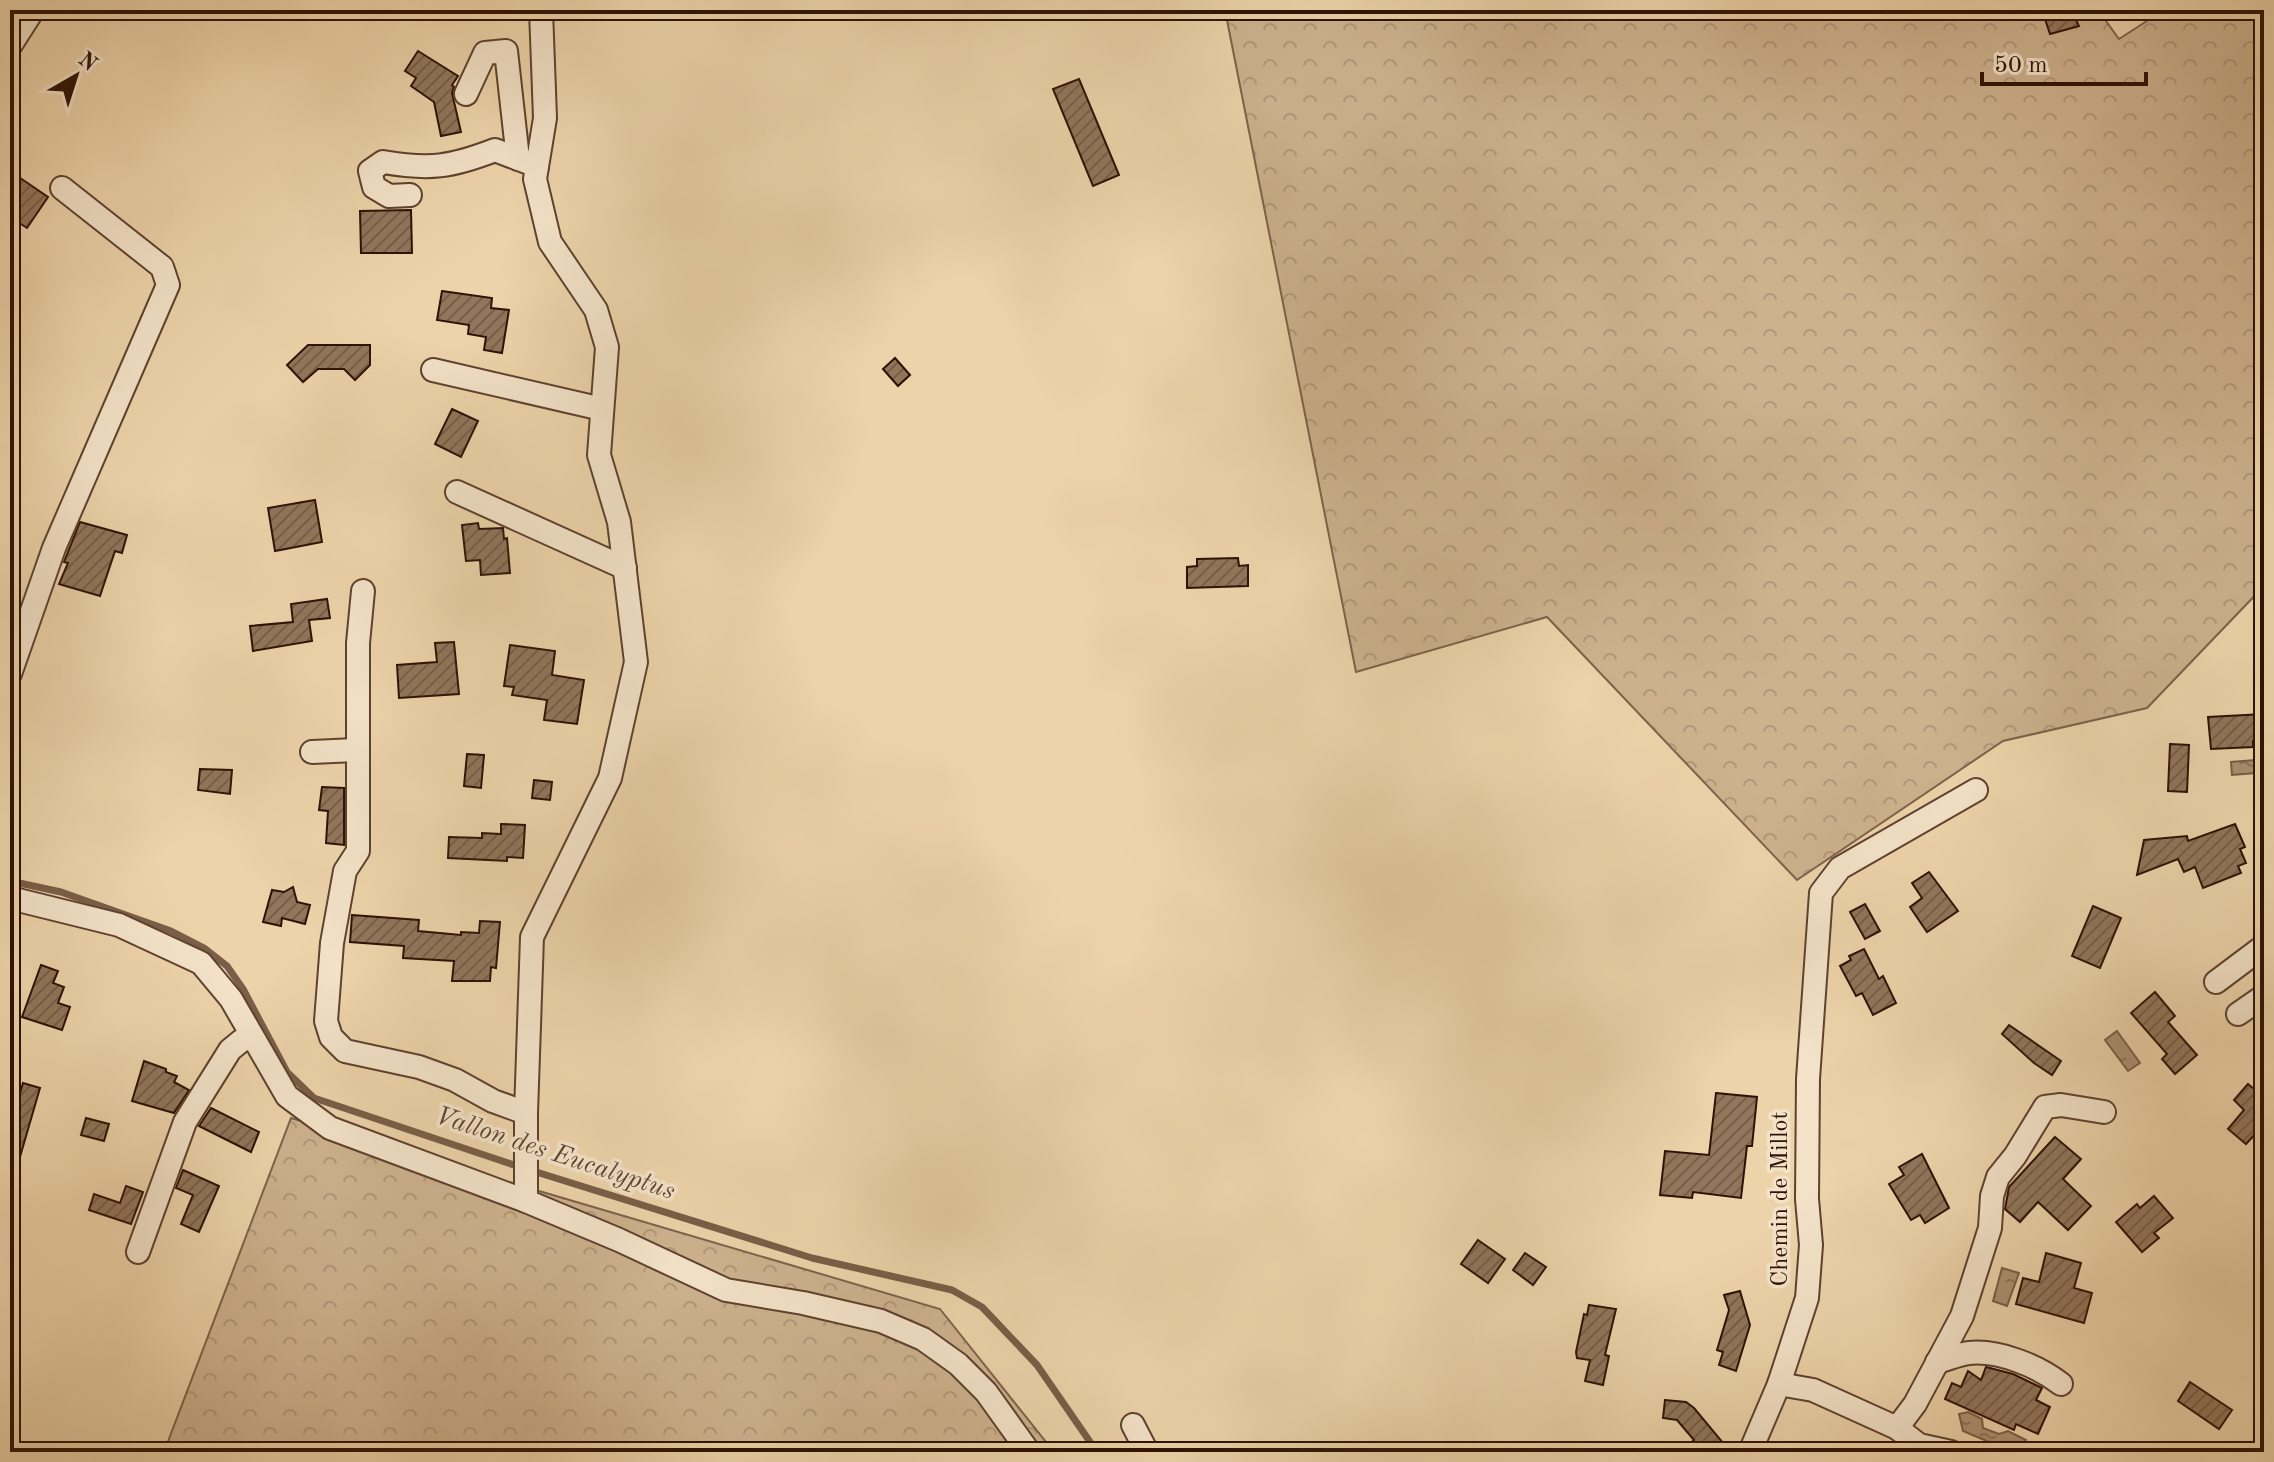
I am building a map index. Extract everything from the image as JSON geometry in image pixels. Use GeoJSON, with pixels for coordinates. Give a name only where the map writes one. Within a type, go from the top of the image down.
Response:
{"type":"FeatureCollection","features":[{"type":"Feature","properties":{"kind":"street"},"geometry":{"type":"LineString","coordinates":[[10,46],[33,10]]}},
{"type":"Feature","properties":{"kind":"street"},"geometry":{"type":"LineString","coordinates":[[528,162],[545,118],[541,10]]}},
{"type":"Feature","properties":{"kind":"street"},"geometry":{"type":"LineString","coordinates":[[466,94],[485,53],[506,51],[528,162],[550,242],[596,310],[607,347],[599,455],[619,522],[636,662],[610,778],[532,937],[526,1190]]}},
{"type":"Feature","properties":{"kind":"street"},"geometry":{"type":"LineString","coordinates":[[410,195],[389,196],[374,187],[370,171],[383,162],[410,167],[444,167],[495,150],[528,162]]}},
{"type":"Feature","properties":{"kind":"street"},"geometry":{"type":"LineString","coordinates":[[10,674],[54,548],[168,285],[162,267],[62,188]]}},
{"type":"Feature","properties":{"kind":"street"},"geometry":{"type":"LineString","coordinates":[[433,370],[602,409]]}},
{"type":"Feature","properties":{"kind":"street"},"geometry":{"type":"LineString","coordinates":[[457,492],[625,568]]}},
{"type":"Feature","properties":{"kind":"street"},"geometry":{"type":"LineString","coordinates":[[363,591],[358,643],[358,851],[345,871],[332,943],[326,1021],[331,1037],[345,1051],[419,1067],[526,1113]]}},
{"type":"Feature","properties":{"kind":"street"},"geometry":{"type":"LineString","coordinates":[[312,752],[356,750]]}},
{"type":"Feature","properties":{"kind":"street","name":"Chemin de Millot"},"geometry":{"type":"LineString","coordinates":[[1750,1452],[1779,1384],[1807,1298],[1811,1245],[1807,1199],[1808,1079],[1821,893],[1840,868],[1976,790]]}},
{"type":"Feature","properties":{"kind":"street"},"geometry":{"type":"LineString","coordinates":[[10,898],[119,925],[201,963],[231,999],[287,1096],[330,1128],[526,1190],[619,1240],[726,1290],[881,1321],[923,1339],[958,1364],[986,1392],[1029,1452]]}},
{"type":"Feature","properties":{"kind":"street"},"geometry":{"type":"LineString","coordinates":[[2216,982],[2264,946]]}},
{"type":"Feature","properties":{"kind":"street"},"geometry":{"type":"LineString","coordinates":[[2238,1014],[2263,1003]]}},
{"type":"Feature","properties":{"kind":"street"},"geometry":{"type":"LineString","coordinates":[[138,1252],[185,1122],[230,1050],[251,1037]]}},
{"type":"Feature","properties":{"kind":"street"},"geometry":{"type":"LineString","coordinates":[[1897,1428],[1915,1404],[1962,1316],[1990,1228],[1992,1196],[1998,1177],[2015,1156],[2045,1107],[2061,1105],[2104,1112]]}},
{"type":"Feature","properties":{"kind":"street"},"geometry":{"type":"LineString","coordinates":[[1937,1362],[1970,1353],[2006,1357],[2061,1384]]}},
{"type":"Feature","properties":{"kind":"street"},"geometry":{"type":"LineString","coordinates":[[1779,1384],[1813,1390],[1897,1428],[1919,1445],[1951,1452]]}},
{"type":"Feature","properties":{"kind":"street"},"geometry":{"type":"LineString","coordinates":[[1133,1425],[1147,1452]]}},
{"type":"Feature","properties":{"kind":"green space"},"geometry":{"type":"Polygon","coordinates":[[[1225,10],[2098,10],[2119,39],[2164,10],[2264,10],[2264,586],[2147,708],[2003,741],[1797,880],[1547,617],[1356,672],[1225,10]]]}},
{"type":"Feature","properties":{"kind":"green space"},"geometry":{"type":"Polygon","coordinates":[[[291,1118],[940,1309],[1054,1452],[164,1452],[291,1118]]]}},
{"type":"Feature","properties":{"kind":"water"},"geometry":{"type":"Polygon","coordinates":[[[2255,760],[2256,773],[2232,775],[2231,762],[2255,760]]]}},
{"type":"Feature","properties":{"kind":"water"},"geometry":{"type":"Polygon","coordinates":[[[2117,1031],[2140,1063],[2128,1071],[2105,1040],[2117,1031]]]}},
{"type":"Feature","properties":{"kind":"water"},"geometry":{"type":"Polygon","coordinates":[[[2002,1268],[2019,1273],[2007,1306],[1993,1301],[2002,1268]]]}},
{"type":"Feature","properties":{"kind":"water"},"geometry":{"type":"Polygon","coordinates":[[[1968,1412],[1982,1419],[1983,1428],[1999,1434],[2008,1431],[2026,1440],[2013,1452],[1963,1431],[1959,1414],[1968,1412]]]}},
{"type":"Feature","properties":{"kind":"building"},"geometry":{"type":"Polygon","coordinates":[[[2052,10],[2071,10],[2079,26],[2050,34],[2045,19],[2052,10]]]}},
{"type":"Feature","properties":{"kind":"building"},"geometry":{"type":"Polygon","coordinates":[[[418,51],[458,76],[452,85],[452,93],[461,132],[441,136],[434,102],[411,86],[416,78],[405,71],[418,51]]]}},
{"type":"Feature","properties":{"kind":"building"},"geometry":{"type":"Polygon","coordinates":[[[1079,79],[1119,175],[1093,186],[1053,89],[1079,79]]]}},
{"type":"Feature","properties":{"kind":"building"},"geometry":{"type":"Polygon","coordinates":[[[10,171],[48,197],[27,228],[10,217],[10,171]]]}},
{"type":"Feature","properties":{"kind":"building"},"geometry":{"type":"Polygon","coordinates":[[[411,210],[412,253],[361,253],[360,211],[411,210]]]}},
{"type":"Feature","properties":{"kind":"building"},"geometry":{"type":"Polygon","coordinates":[[[442,291],[492,298],[491,308],[509,310],[502,353],[484,350],[486,337],[468,334],[469,325],[437,320],[442,291]]]}},
{"type":"Feature","properties":{"kind":"building"},"geometry":{"type":"Polygon","coordinates":[[[308,345],[370,345],[370,365],[355,380],[344,369],[318,369],[303,382],[287,365],[308,345]]]}},
{"type":"Feature","properties":{"kind":"building"},"geometry":{"type":"Polygon","coordinates":[[[895,358],[910,375],[898,386],[883,369],[895,358]]]}},
{"type":"Feature","properties":{"kind":"building"},"geometry":{"type":"Polygon","coordinates":[[[452,409],[478,421],[461,457],[435,444],[452,409]]]}},
{"type":"Feature","properties":{"kind":"building"},"geometry":{"type":"Polygon","coordinates":[[[315,500],[322,542],[275,551],[268,508],[315,500]]]}},
{"type":"Feature","properties":{"kind":"building"},"geometry":{"type":"Polygon","coordinates":[[[80,522],[127,535],[122,553],[115,551],[100,596],[59,584],[80,522]]]}},
{"type":"Feature","properties":{"kind":"building"},"geometry":{"type":"Polygon","coordinates":[[[478,523],[479,529],[503,528],[504,539],[507,538],[510,573],[481,575],[480,560],[466,561],[462,525],[478,523]]]}},
{"type":"Feature","properties":{"kind":"building"},"geometry":{"type":"Polygon","coordinates":[[[1238,558],[1239,566],[1248,565],[1248,586],[1187,588],[1187,567],[1197,566],[1197,559],[1238,558]]]}},
{"type":"Feature","properties":{"kind":"building"},"geometry":{"type":"Polygon","coordinates":[[[327,599],[330,618],[309,620],[312,641],[253,651],[250,626],[293,622],[291,604],[327,599]]]}},
{"type":"Feature","properties":{"kind":"building"},"geometry":{"type":"Polygon","coordinates":[[[454,642],[459,694],[399,698],[397,665],[437,662],[435,643],[454,642]]]}},
{"type":"Feature","properties":{"kind":"building"},"geometry":{"type":"Polygon","coordinates":[[[510,645],[555,651],[552,675],[584,680],[577,724],[544,720],[547,700],[512,695],[514,687],[504,686],[510,645]]]}},
{"type":"Feature","properties":{"kind":"building"},"geometry":{"type":"Polygon","coordinates":[[[2264,714],[2264,740],[2253,741],[2253,747],[2211,749],[2208,717],[2264,714]]]}},
{"type":"Feature","properties":{"kind":"building"},"geometry":{"type":"Polygon","coordinates":[[[2170,744],[2189,745],[2187,792],[2168,791],[2170,744]]]}},
{"type":"Feature","properties":{"kind":"building"},"geometry":{"type":"Polygon","coordinates":[[[467,754],[484,755],[481,788],[464,786],[467,754]]]}},
{"type":"Feature","properties":{"kind":"building"},"geometry":{"type":"Polygon","coordinates":[[[200,769],[232,770],[230,794],[198,790],[200,769]]]}},
{"type":"Feature","properties":{"kind":"building"},"geometry":{"type":"Polygon","coordinates":[[[534,780],[552,782],[550,800],[532,798],[534,780]]]}},
{"type":"Feature","properties":{"kind":"building"},"geometry":{"type":"Polygon","coordinates":[[[322,787],[344,788],[344,845],[326,843],[328,811],[319,810],[322,787]]]}},
{"type":"Feature","properties":{"kind":"building"},"geometry":{"type":"Polygon","coordinates":[[[501,824],[525,825],[523,858],[507,857],[507,861],[448,858],[449,837],[482,838],[482,833],[501,834],[501,824]]]}},
{"type":"Feature","properties":{"kind":"building"},"geometry":{"type":"Polygon","coordinates":[[[2235,824],[2245,847],[2240,849],[2246,863],[2238,866],[2241,873],[2203,888],[2195,867],[2184,872],[2178,859],[2137,875],[2144,840],[2187,836],[2188,841],[2235,824]]]}},
{"type":"Feature","properties":{"kind":"building"},"geometry":{"type":"Polygon","coordinates":[[[1929,872],[1958,911],[1927,932],[1910,907],[1922,898],[1912,883],[1929,872]]]}},
{"type":"Feature","properties":{"kind":"building"},"geometry":{"type":"Polygon","coordinates":[[[293,887],[297,902],[310,905],[305,924],[282,918],[281,926],[263,922],[272,890],[284,892],[293,887]]]}},
{"type":"Feature","properties":{"kind":"building"},"geometry":{"type":"Polygon","coordinates":[[[1865,904],[1880,931],[1865,939],[1850,912],[1865,904]]]}},
{"type":"Feature","properties":{"kind":"building"},"geometry":{"type":"Polygon","coordinates":[[[2093,906],[2121,918],[2100,968],[2072,956],[2093,906]]]}},
{"type":"Feature","properties":{"kind":"building"},"geometry":{"type":"Polygon","coordinates":[[[352,915],[419,920],[418,931],[461,935],[461,932],[479,933],[480,921],[500,922],[496,968],[491,967],[490,981],[452,981],[454,961],[403,958],[404,946],[350,942],[352,915]]]}},
{"type":"Feature","properties":{"kind":"building"},"geometry":{"type":"Polygon","coordinates":[[[1864,949],[1879,979],[1883,976],[1896,1003],[1873,1015],[1862,993],[1856,996],[1840,966],[1851,960],[1849,956],[1864,949]]]}},
{"type":"Feature","properties":{"kind":"building"},"geometry":{"type":"Polygon","coordinates":[[[41,965],[58,971],[53,983],[64,987],[58,1003],[70,1007],[62,1030],[22,1017],[41,965]]]}},
{"type":"Feature","properties":{"kind":"building"},"geometry":{"type":"Polygon","coordinates":[[[2155,992],[2175,1016],[2168,1022],[2197,1055],[2175,1074],[2162,1059],[2167,1054],[2131,1013],[2155,992]]]}},
{"type":"Feature","properties":{"kind":"building"},"geometry":{"type":"Polygon","coordinates":[[[2009,1025],[2061,1061],[2052,1075],[2002,1034],[2009,1025]]]}},
{"type":"Feature","properties":{"kind":"building"},"geometry":{"type":"Polygon","coordinates":[[[144,1061],[177,1076],[174,1082],[189,1090],[174,1113],[132,1101],[144,1061]]]}},
{"type":"Feature","properties":{"kind":"building"},"geometry":{"type":"Polygon","coordinates":[[[23,1083],[40,1088],[15,1174],[10,1173],[10,1098],[18,1100],[23,1083]]]}},
{"type":"Feature","properties":{"kind":"building"},"geometry":{"type":"Polygon","coordinates":[[[2248,1084],[2259,1093],[2264,1086],[2264,1138],[2257,1132],[2246,1144],[2228,1129],[2244,1110],[2234,1100],[2248,1084]]]}},
{"type":"Feature","properties":{"kind":"building"},"geometry":{"type":"Polygon","coordinates":[[[1716,1093],[1757,1097],[1752,1146],[1747,1146],[1741,1198],[1693,1192],[1692,1198],[1660,1195],[1665,1151],[1709,1155],[1716,1093]]]}},
{"type":"Feature","properties":{"kind":"building"},"geometry":{"type":"Polygon","coordinates":[[[211,1108],[259,1132],[251,1152],[199,1126],[211,1108]]]}},
{"type":"Feature","properties":{"kind":"building"},"geometry":{"type":"Polygon","coordinates":[[[86,1118],[109,1124],[104,1141],[81,1135],[86,1118]]]}},
{"type":"Feature","properties":{"kind":"building"},"geometry":{"type":"Polygon","coordinates":[[[2055,1137],[2081,1159],[2063,1179],[2091,1206],[2068,1230],[2038,1202],[2020,1222],[2005,1209],[2009,1187],[2055,1137]]]}},
{"type":"Feature","properties":{"kind":"building"},"geometry":{"type":"Polygon","coordinates":[[[1922,1154],[1949,1208],[1925,1223],[1920,1215],[1911,1220],[1889,1184],[1904,1175],[1899,1167],[1922,1154]]]}},
{"type":"Feature","properties":{"kind":"building"},"geometry":{"type":"Polygon","coordinates":[[[183,1170],[219,1186],[199,1232],[181,1224],[193,1195],[176,1188],[183,1170]]]}},
{"type":"Feature","properties":{"kind":"building"},"geometry":{"type":"Polygon","coordinates":[[[126,1186],[143,1192],[131,1224],[89,1210],[94,1194],[120,1203],[126,1186]]]}},
{"type":"Feature","properties":{"kind":"building"},"geometry":{"type":"Polygon","coordinates":[[[2154,1196],[2173,1218],[2154,1233],[2159,1238],[2142,1252],[2116,1222],[2137,1204],[2140,1208],[2154,1196]]]}},
{"type":"Feature","properties":{"kind":"building"},"geometry":{"type":"Polygon","coordinates":[[[1478,1240],[1505,1259],[1488,1283],[1461,1264],[1478,1240]]]}},
{"type":"Feature","properties":{"kind":"building"},"geometry":{"type":"Polygon","coordinates":[[[1525,1253],[1546,1267],[1533,1285],[1513,1270],[1525,1253]]]}},
{"type":"Feature","properties":{"kind":"building"},"geometry":{"type":"Polygon","coordinates":[[[2046,1253],[2081,1263],[2074,1288],[2092,1293],[2084,1323],[2016,1304],[2023,1278],[2039,1282],[2046,1253]]]}},
{"type":"Feature","properties":{"kind":"building"},"geometry":{"type":"Polygon","coordinates":[[[1740,1291],[1750,1325],[1736,1371],[1719,1365],[1723,1352],[1717,1350],[1729,1310],[1724,1295],[1740,1291]]]}},
{"type":"Feature","properties":{"kind":"building"},"geometry":{"type":"Polygon","coordinates":[[[1589,1305],[1616,1309],[1605,1355],[1609,1356],[1603,1385],[1585,1381],[1590,1360],[1577,1358],[1584,1314],[1587,1315],[1589,1305]]]}},
{"type":"Feature","properties":{"kind":"building"},"geometry":{"type":"Polygon","coordinates":[[[1986,1367],[2013,1374],[2042,1388],[2036,1400],[2050,1407],[2038,1434],[2016,1424],[2014,1430],[1945,1399],[1952,1383],[1961,1387],[1968,1371],[1981,1380],[1986,1367]]]}},
{"type":"Feature","properties":{"kind":"building"},"geometry":{"type":"Polygon","coordinates":[[[2190,1382],[2232,1410],[2219,1429],[2178,1401],[2190,1382]]]}},
{"type":"Feature","properties":{"kind":"building"},"geometry":{"type":"Polygon","coordinates":[[[1665,1400],[1686,1402],[1724,1444],[1714,1452],[1680,1452],[1694,1440],[1677,1420],[1663,1418],[1665,1400]]]}},
{"type":"Feature","properties":{"kind":"waterway","name":"Vallon des Eucalyptus"},"geometry":{"type":"LineString","coordinates":[[10,881],[61,892],[171,931],[204,948],[227,966],[243,989],[287,1072],[314,1098],[517,1166],[812,1258],[952,1290],[982,1307],[1037,1365],[1097,1452]]}}]}
